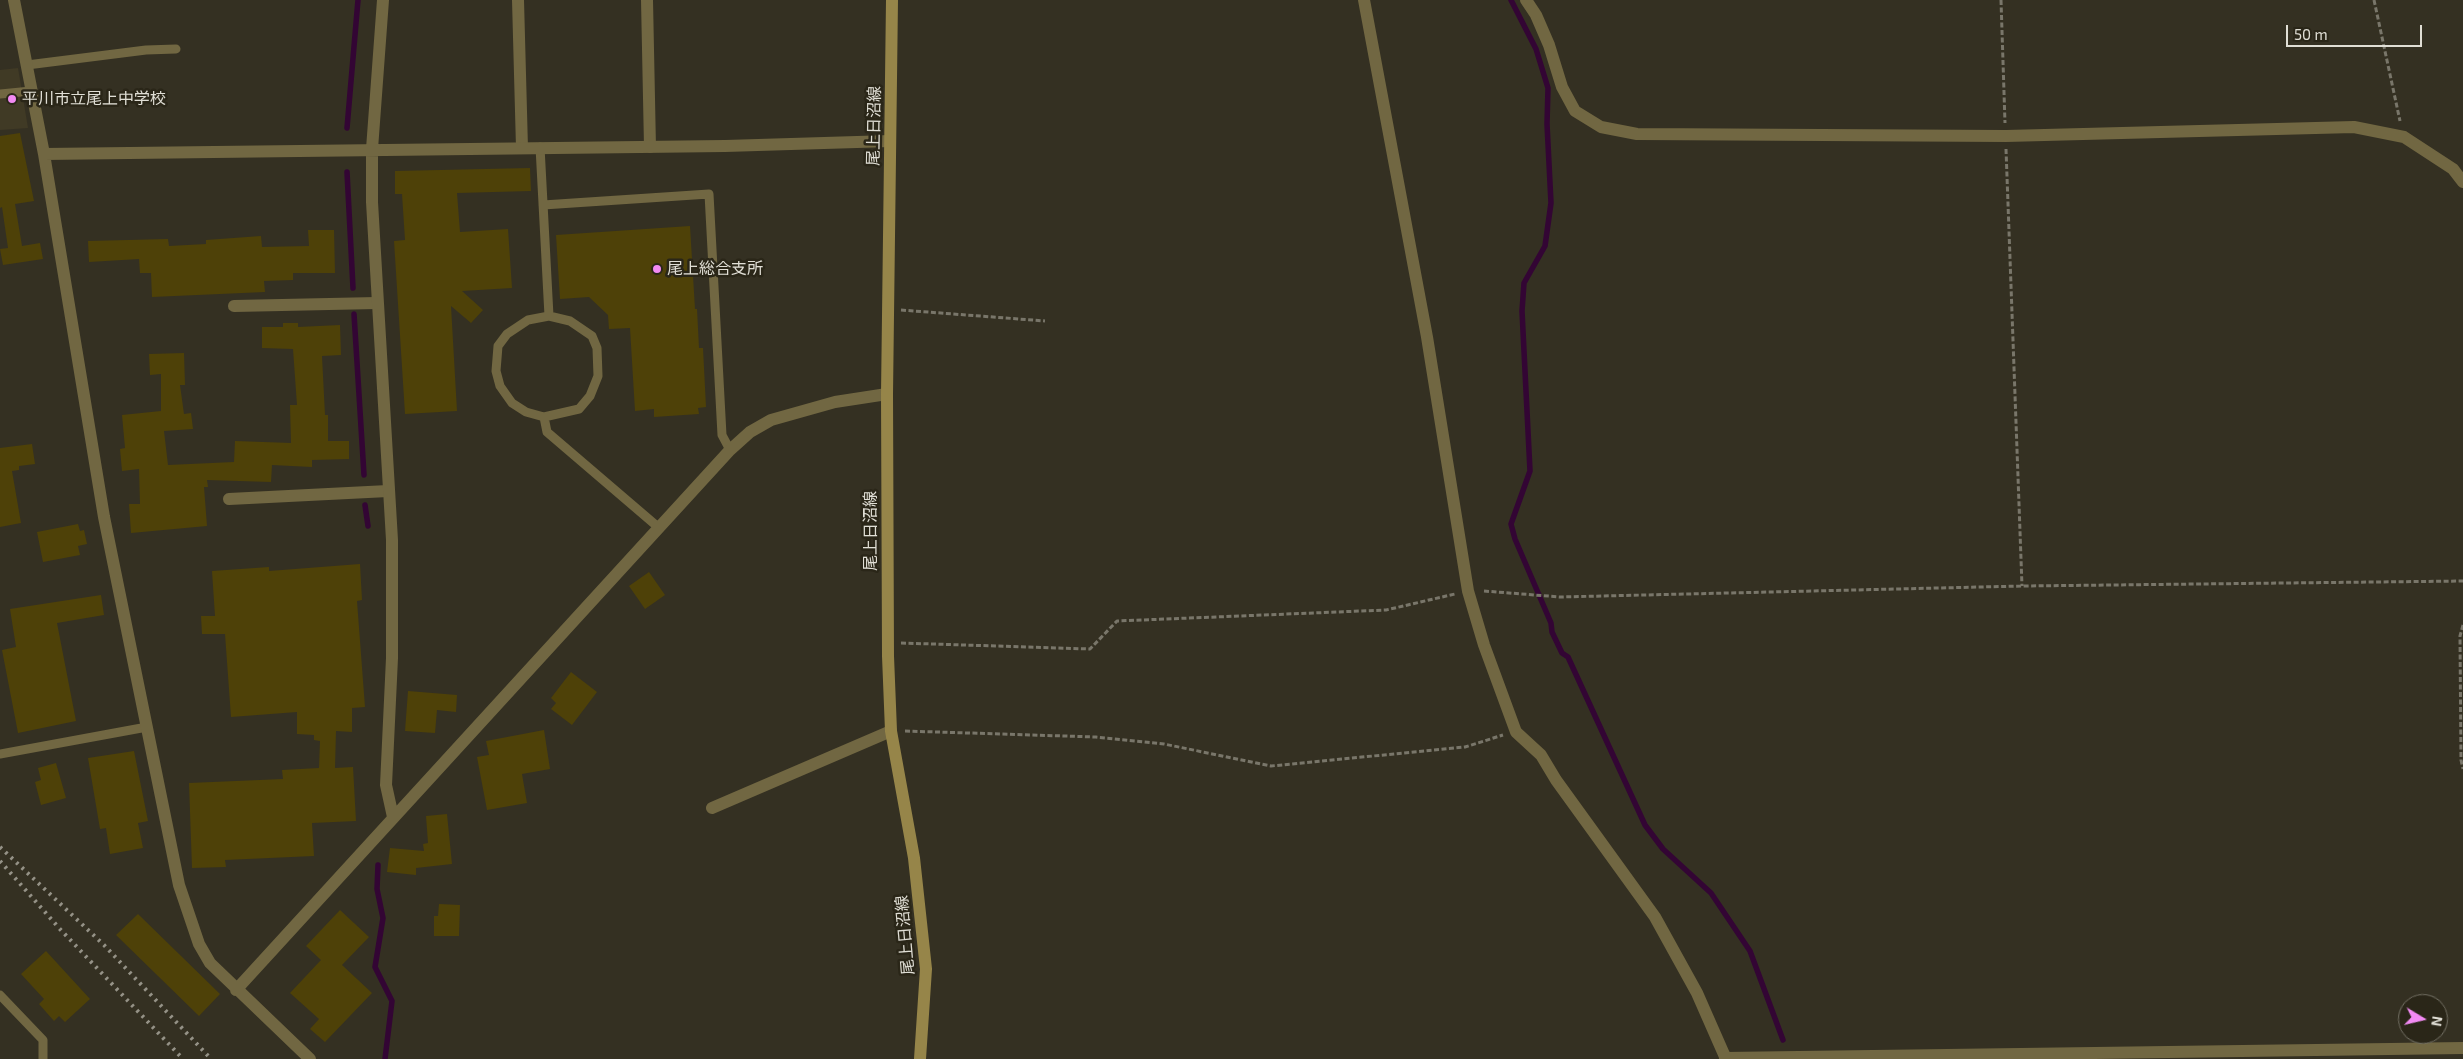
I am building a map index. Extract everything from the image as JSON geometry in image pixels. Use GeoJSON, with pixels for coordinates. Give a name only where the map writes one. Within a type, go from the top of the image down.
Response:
{"type":"FeatureCollection","features":[{"type":"Feature","properties":{"kind":"main road","name":"尾上日沼線"},"geometry":{"type":"LineString","coordinates":[[892,0],[887,394],[888,642],[891,731],[914,858],[926,969],[920,1059]]}},
{"type":"Feature","properties":{"kind":"street"},"geometry":{"type":"LineString","coordinates":[[14,0],[44,154],[104,517],[179,886],[199,944],[210,963],[310,1059]]}},
{"type":"Feature","properties":{"kind":"street"},"geometry":{"type":"LineString","coordinates":[[383,0],[372,149],[372,202],[392,540],[393,605],[386,785],[393,818]]}},
{"type":"Feature","properties":{"kind":"street"},"geometry":{"type":"LineString","coordinates":[[518,0],[522,148]]}},
{"type":"Feature","properties":{"kind":"street"},"geometry":{"type":"LineString","coordinates":[[647,0],[650,147]]}},
{"type":"Feature","properties":{"kind":"street"},"geometry":{"type":"LineString","coordinates":[[1364,0],[1427,337],[1468,591],[1493,671],[1516,732],[1541,755],[1556,780],[1655,917],[1697,993],[1725,1058],[2463,1048]]}},
{"type":"Feature","properties":{"kind":"street"},"geometry":{"type":"LineString","coordinates":[[1526,0],[1542,30],[1562,87],[1575,111],[1601,127],[1637,134],[2006,136],[2354,127],[2404,137],[2453,169],[2463,182]]}},
{"type":"Feature","properties":{"kind":"street"},"geometry":{"type":"LineString","coordinates":[[44,154],[650,147],[890,141]]}},
{"type":"Feature","properties":{"kind":"street"},"geometry":{"type":"LineString","coordinates":[[234,306],[377,303]]}},
{"type":"Feature","properties":{"kind":"street"},"geometry":{"type":"LineString","coordinates":[[236,990],[730,450],[750,432],[771,420],[835,402],[887,394]]}},
{"type":"Feature","properties":{"kind":"street"},"geometry":{"type":"LineString","coordinates":[[229,499],[388,491]]}},
{"type":"Feature","properties":{"kind":"street"},"geometry":{"type":"LineString","coordinates":[[712,808],[891,731]]}},
{"type":"Feature","properties":{"kind":"lane"},"geometry":{"type":"LineString","coordinates":[[27,65],[146,50],[176,49]]}},
{"type":"Feature","properties":{"kind":"lane"},"geometry":{"type":"LineString","coordinates":[[0,94],[31,91]]}},
{"type":"Feature","properties":{"kind":"lane"},"geometry":{"type":"LineString","coordinates":[[540,147],[549,316]]}},
{"type":"Feature","properties":{"kind":"lane"},"geometry":{"type":"LineString","coordinates":[[543,205],[709,194],[722,435],[730,450]]}},
{"type":"Feature","properties":{"kind":"lane"},"geometry":{"type":"LineString","coordinates":[[549,316],[570,321],[592,336],[597,348],[598,376],[590,396],[580,409],[544,417],[526,412],[512,403],[500,386],[496,371],[498,346],[507,334],[528,320],[549,316]]}},
{"type":"Feature","properties":{"kind":"lane"},"geometry":{"type":"LineString","coordinates":[[544,417],[547,432],[658,527]]}},
{"type":"Feature","properties":{"kind":"lane"},"geometry":{"type":"LineString","coordinates":[[0,754],[146,727]]}},
{"type":"Feature","properties":{"kind":"lane"},"geometry":{"type":"LineString","coordinates":[[0,995],[43,1040],[43,1059]]}},
{"type":"Feature","properties":{"kind":"path"},"geometry":{"type":"LineString","coordinates":[[2001,0],[2022,586]]}},
{"type":"Feature","properties":{"kind":"path"},"geometry":{"type":"LineString","coordinates":[[2374,0],[2404,137]]}},
{"type":"Feature","properties":{"kind":"path"},"geometry":{"type":"LineString","coordinates":[[889,309],[1045,321]]}},
{"type":"Feature","properties":{"kind":"path"},"geometry":{"type":"LineString","coordinates":[[888,642],[1090,649],[1117,621],[1386,610],[1468,591],[1497,591],[1560,597],[2022,586],[2463,581]]}},
{"type":"Feature","properties":{"kind":"path"},"geometry":{"type":"LineString","coordinates":[[2463,625],[2460,636],[2461,760],[2463,769]]}},
{"type":"Feature","properties":{"kind":"path"},"geometry":{"type":"LineString","coordinates":[[891,731],[1096,736],[1164,744],[1271,766],[1465,746],[1516,732]]}},
{"type":"Feature","properties":{"kind":"shaded area","name":"平川市立尾上中学校"},"geometry":{"type":"Polygon","coordinates":[[[18,68],[28,128],[0,130],[0,70],[18,68]]]}},
{"type":"Feature","properties":{"kind":"building"},"geometry":{"type":"Polygon","coordinates":[[[20,133],[34,201],[15,204],[22,246],[40,243],[43,259],[3,265],[0,249],[8,248],[2,207],[0,208],[0,136],[20,133]]]}},
{"type":"Feature","properties":{"kind":"building"},"geometry":{"type":"Polygon","coordinates":[[[530,168],[531,191],[457,193],[460,232],[508,229],[512,288],[462,291],[483,310],[471,323],[451,306],[457,411],[405,414],[394,241],[405,240],[402,194],[395,194],[395,171],[530,168]]]}},
{"type":"Feature","properties":{"kind":"building"},"geometry":{"type":"Polygon","coordinates":[[[690,226],[695,309],[697,309],[699,348],[703,348],[706,407],[698,408],[699,414],[654,417],[654,409],[635,411],[630,328],[609,329],[608,315],[589,297],[560,299],[556,235],[690,226]]]}},
{"type":"Feature","properties":{"kind":"building"},"geometry":{"type":"Polygon","coordinates":[[[308,230],[334,230],[335,273],[293,273],[293,280],[264,281],[265,292],[152,297],[151,273],[140,273],[139,259],[89,262],[88,241],[168,239],[169,246],[206,244],[206,240],[261,236],[262,247],[309,246],[308,230]]]}},
{"type":"Feature","properties":{"kind":"building"},"geometry":{"type":"Polygon","coordinates":[[[283,323],[298,323],[298,327],[340,325],[341,355],[322,356],[325,415],[328,415],[328,441],[349,441],[349,459],[312,460],[312,467],[272,465],[271,482],[207,480],[208,487],[204,487],[207,526],[131,533],[129,504],[140,504],[139,469],[122,471],[120,449],[125,448],[122,415],[161,411],[161,374],[150,375],[149,354],[184,353],[185,385],[180,385],[184,414],[191,413],[193,429],[164,431],[168,465],[234,462],[235,441],[291,443],[290,405],[297,405],[293,349],[262,348],[262,327],[283,327],[283,323]]]}},
{"type":"Feature","properties":{"kind":"building"},"geometry":{"type":"Polygon","coordinates":[[[32,444],[35,464],[19,466],[19,470],[12,471],[21,523],[0,527],[0,448],[32,444]]]}},
{"type":"Feature","properties":{"kind":"building"},"geometry":{"type":"Polygon","coordinates":[[[78,524],[80,531],[84,530],[87,544],[78,546],[80,555],[43,562],[37,532],[78,524]]]}},
{"type":"Feature","properties":{"kind":"building"},"geometry":{"type":"Polygon","coordinates":[[[360,564],[362,600],[357,601],[365,707],[352,708],[352,732],[336,731],[335,768],[353,767],[356,821],[312,823],[314,856],[225,860],[226,867],[192,868],[189,783],[283,779],[282,770],[319,768],[320,741],[314,740],[314,735],[297,734],[297,712],[231,717],[225,634],[202,634],[201,616],[215,616],[212,571],[269,567],[269,571],[360,564]]]}},
{"type":"Feature","properties":{"kind":"building"},"geometry":{"type":"Polygon","coordinates":[[[649,572],[665,595],[645,609],[629,586],[649,572]]]}},
{"type":"Feature","properties":{"kind":"building"},"geometry":{"type":"Polygon","coordinates":[[[101,595],[104,615],[57,623],[76,721],[18,733],[2,650],[16,647],[10,609],[101,595]]]}},
{"type":"Feature","properties":{"kind":"building"},"geometry":{"type":"Polygon","coordinates":[[[571,672],[597,692],[572,725],[551,709],[556,703],[551,698],[571,672]]]}},
{"type":"Feature","properties":{"kind":"building"},"geometry":{"type":"Polygon","coordinates":[[[408,691],[457,695],[456,712],[437,710],[435,733],[405,731],[408,691]]]}},
{"type":"Feature","properties":{"kind":"building"},"geometry":{"type":"Polygon","coordinates":[[[544,730],[550,769],[522,774],[527,803],[487,810],[477,757],[489,755],[486,741],[544,730]]]}},
{"type":"Feature","properties":{"kind":"building"},"geometry":{"type":"Polygon","coordinates":[[[134,751],[148,821],[138,823],[143,848],[110,854],[106,828],[100,829],[88,758],[134,751]]]}},
{"type":"Feature","properties":{"kind":"building"},"geometry":{"type":"Polygon","coordinates":[[[56,763],[66,798],[41,805],[35,782],[41,780],[38,768],[56,763]]]}},
{"type":"Feature","properties":{"kind":"building"},"geometry":{"type":"Polygon","coordinates":[[[447,814],[452,864],[416,868],[416,875],[387,872],[390,848],[424,851],[423,844],[428,843],[426,816],[447,814]]]}},
{"type":"Feature","properties":{"kind":"building"},"geometry":{"type":"Polygon","coordinates":[[[439,904],[460,905],[459,936],[434,936],[434,916],[438,916],[439,904]]]}},
{"type":"Feature","properties":{"kind":"building"},"geometry":{"type":"Polygon","coordinates":[[[340,910],[369,937],[342,965],[372,993],[325,1042],[310,1029],[319,1019],[290,993],[321,960],[306,946],[340,910]]]}},
{"type":"Feature","properties":{"kind":"building"},"geometry":{"type":"Polygon","coordinates":[[[138,914],[220,994],[199,1016],[116,935],[138,914]]]}},
{"type":"Feature","properties":{"kind":"building"},"geometry":{"type":"Polygon","coordinates":[[[46,951],[90,999],[65,1022],[59,1016],[54,1021],[39,1004],[44,999],[21,974],[46,951]]]}},
{"type":"Feature","properties":{"kind":"waterway"},"geometry":{"type":"LineString","coordinates":[[347,128],[358,0]]}},
{"type":"Feature","properties":{"kind":"waterway"},"geometry":{"type":"LineString","coordinates":[[1511,0],[1536,49],[1548,88],[1547,124],[1551,203],[1545,246],[1524,283],[1522,311],[1530,471],[1511,524],[1515,539],[1551,623],[1552,632],[1562,653],[1568,657],[1645,825],[1663,849],[1711,893],[1750,951],[1783,1040]]}},
{"type":"Feature","properties":{"kind":"waterway"},"geometry":{"type":"LineString","coordinates":[[347,172],[353,288]]}},
{"type":"Feature","properties":{"kind":"waterway"},"geometry":{"type":"LineString","coordinates":[[354,314],[364,475]]}},
{"type":"Feature","properties":{"kind":"waterway"},"geometry":{"type":"LineString","coordinates":[[365,505],[368,526]]}},
{"type":"Feature","properties":{"kind":"waterway"},"geometry":{"type":"LineString","coordinates":[[378,865],[377,889],[383,918],[375,967],[392,1001],[385,1059]]}},
{"type":"Feature","properties":{"kind":"railway"},"geometry":{"type":"LineString","coordinates":[[0,847],[104,945],[211,1059]]}},
{"type":"Feature","properties":{"kind":"railway"},"geometry":{"type":"LineString","coordinates":[[0,861],[59,928],[183,1059]]}},
{"type":"Feature","properties":{"kind":"place","name":"平川市立尾上中学校"},"geometry":{"type":"Point","coordinates":[12,99]}},
{"type":"Feature","properties":{"kind":"place","name":"尾上総合支所"},"geometry":{"type":"Point","coordinates":[657,269]}}]}
